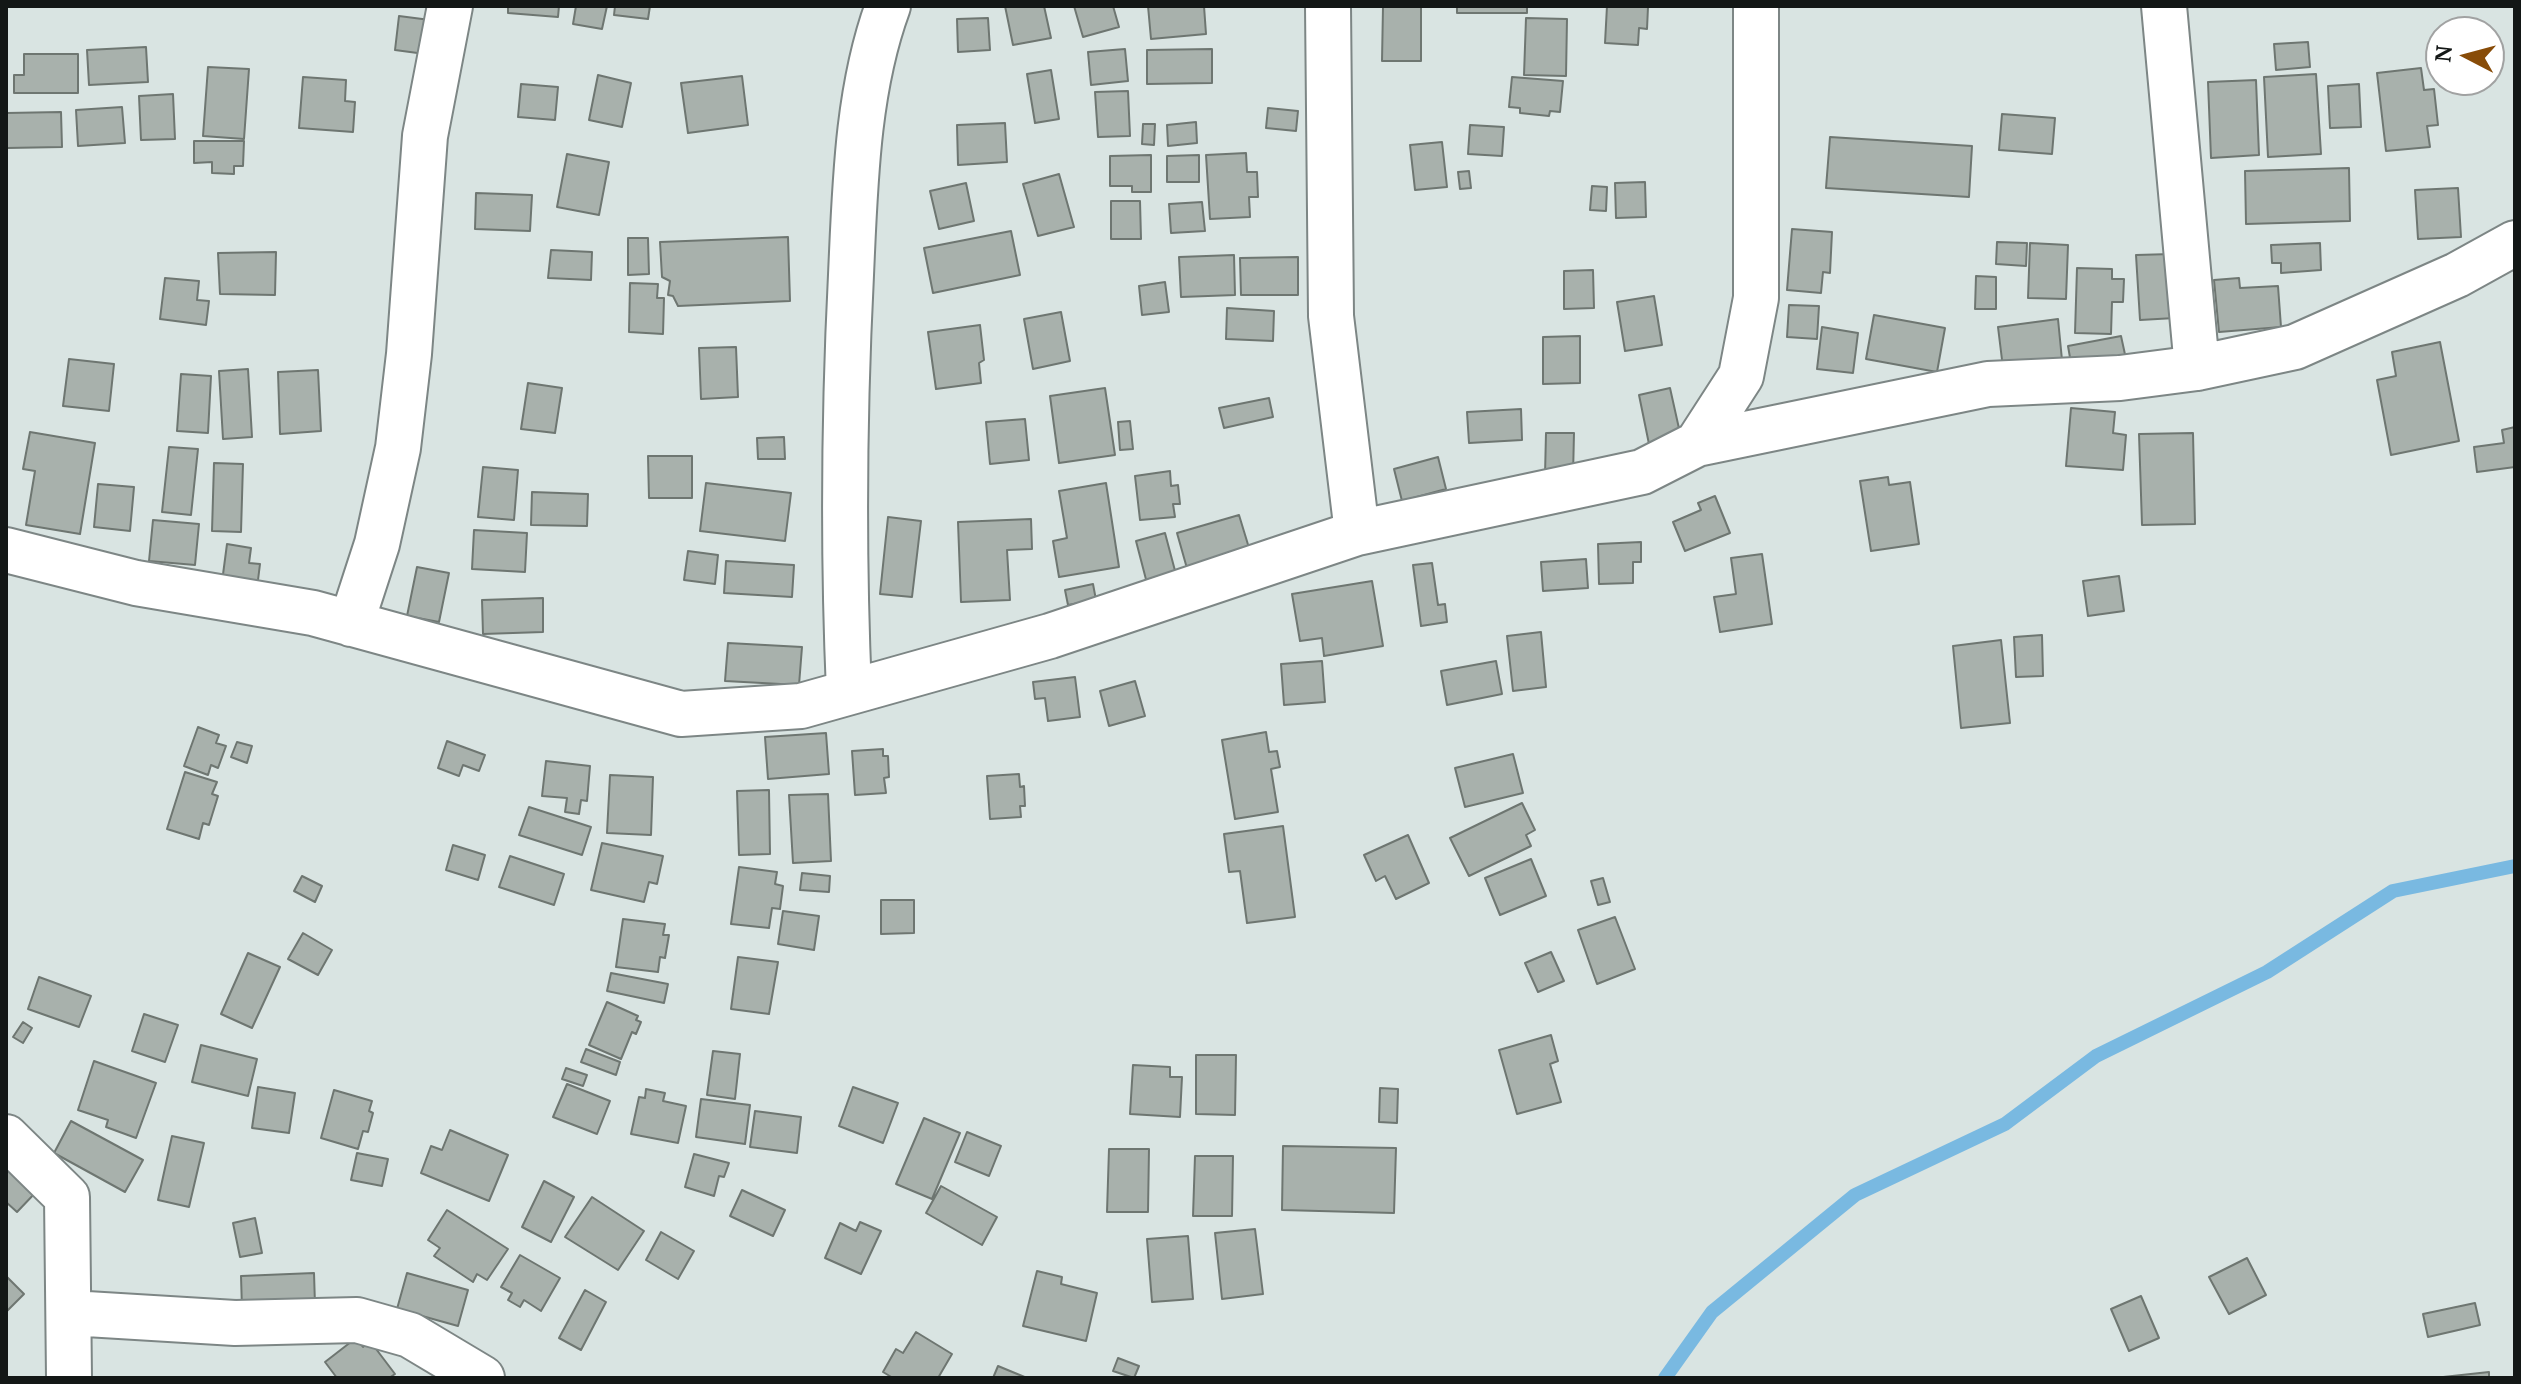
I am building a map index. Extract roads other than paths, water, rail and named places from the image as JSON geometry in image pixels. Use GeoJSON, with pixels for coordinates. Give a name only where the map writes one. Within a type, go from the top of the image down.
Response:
{"type":"FeatureCollection","features":[{"type":"Feature","properties":{"kind":"street"},"geometry":{"type":"LineString","coordinates":[[351,624],[377,544],[398,448],[409,354],[425,136],[450,6]]}},
{"type":"Feature","properties":{"kind":"street"},"geometry":{"type":"LineString","coordinates":[[849,692],[845,491],[856,178],[876,39],[888,6]]}},
{"type":"Feature","properties":{"kind":"street"},"geometry":{"type":"LineString","coordinates":[[1328,6],[1331,316],[1357,533]]}},
{"type":"Feature","properties":{"kind":"street"},"geometry":{"type":"LineString","coordinates":[[1697,444],[1741,376],[1756,298],[1756,6]]}},
{"type":"Feature","properties":{"kind":"street"},"geometry":{"type":"LineString","coordinates":[[2164,6],[2197,368]]}},
{"type":"Feature","properties":{"kind":"street"},"geometry":{"type":"LineString","coordinates":[[6,550],[136,583],[313,613],[681,714],[801,706],[1050,636],[1357,533],[1642,472],[1697,444],[1988,384],[2120,378],[2197,368],[2295,347],[2457,275],[2515,243]]}},
{"type":"Feature","properties":{"kind":"street"},"geometry":{"type":"LineString","coordinates":[[6,1137],[67,1197],[69,1378]]}},
{"type":"Feature","properties":{"kind":"street"},"geometry":{"type":"LineString","coordinates":[[70,1313],[235,1323],[357,1320],[410,1335],[482,1378]]}},
{"type":"Feature","properties":{"kind":"waterway"},"geometry":{"type":"LineString","coordinates":[[1665,1378],[1712,1312],[1855,1195],[2005,1124],[2096,1056],[2267,972],[2393,891],[2515,866]]}}]}
